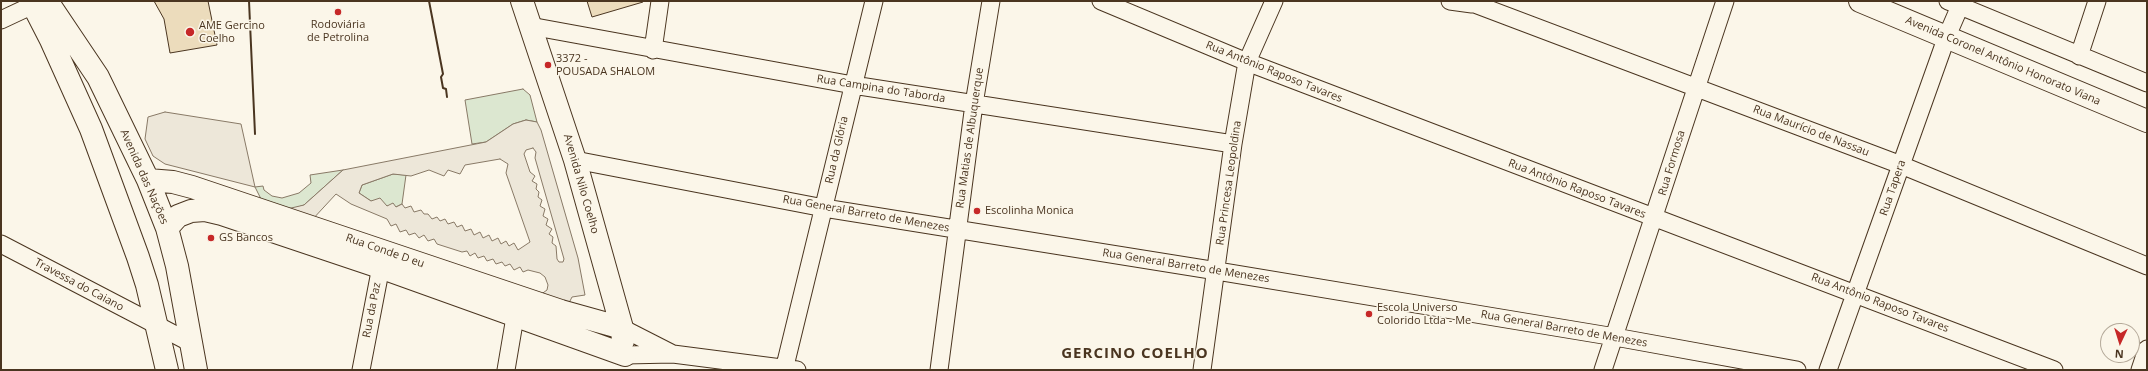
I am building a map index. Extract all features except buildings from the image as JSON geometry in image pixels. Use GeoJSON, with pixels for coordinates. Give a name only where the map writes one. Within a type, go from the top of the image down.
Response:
{"type":"FeatureCollection","features":[{"type":"Feature","properties":{"kind":"main road","name":"Avenida Nilo Coelho"},"geometry":{"type":"LineString","coordinates":[[522,1],[575,160],[622,328],[626,363]]}},
{"type":"Feature","properties":{"kind":"main road","name":"Avenida Coronel Antônio Honorato Viana"},"geometry":{"type":"LineString","coordinates":[[1860,1],[1947,36],[2147,121]]}},
{"type":"Feature","properties":{"kind":"main road","name":"Avenida das Nações"},"geometry":{"type":"LineString","coordinates":[[37,2],[98,77],[148,180],[167,228],[177,266],[196,370]]}},
{"type":"Feature","properties":{"kind":"main road"},"geometry":{"type":"LineString","coordinates":[[37,2],[91,129],[138,257],[157,326],[167,370]]}},
{"type":"Feature","properties":{"kind":"main road","name":"Rua Conde D eu"},"geometry":{"type":"LineString","coordinates":[[148,180],[173,182],[192,187],[382,259],[515,317],[626,363]]}},
{"type":"Feature","properties":{"kind":"main road","name":"Rua Conde D eu"},"geometry":{"type":"LineString","coordinates":[[167,228],[178,216],[191,211],[205,210],[622,328]]}},
{"type":"Feature","properties":{"kind":"street"},"geometry":{"type":"LineString","coordinates":[[653,50],[660,1]]}},
{"type":"Feature","properties":{"kind":"street","name":"Rua da Glória"},"geometry":{"type":"LineString","coordinates":[[788,369],[824,208],[874,1]]}},
{"type":"Feature","properties":{"kind":"street","name":"Rua Matias de Albuquerque"},"geometry":{"type":"LineString","coordinates":[[939,370],[974,104],[991,1]]}},
{"type":"Feature","properties":{"kind":"street","name":"Rua Antônio Raposo Tavares"},"geometry":{"type":"LineString","coordinates":[[1101,1],[1247,62],[2054,370]]}},
{"type":"Feature","properties":{"kind":"street","name":"Rua Princesa Leopoldina"},"geometry":{"type":"LineString","coordinates":[[1202,370],[1217,270],[1233,144],[1247,62],[1274,1]]}},
{"type":"Feature","properties":{"kind":"street","name":"Rua Maurício de Nassau"},"geometry":{"type":"LineString","coordinates":[[1450,1],[1470,2],[1901,165],[2147,266]]}},
{"type":"Feature","properties":{"kind":"street","name":"Rua Formosa"},"geometry":{"type":"LineString","coordinates":[[1603,370],[1655,218],[1725,1]]}},
{"type":"Feature","properties":{"kind":"street"},"geometry":{"type":"LineString","coordinates":[[2079,56],[2097,1]]}},
{"type":"Feature","properties":{"kind":"street"},"geometry":{"type":"LineString","coordinates":[[1,20],[37,2]]}},
{"type":"Feature","properties":{"kind":"street"},"geometry":{"type":"LineString","coordinates":[[1954,3],[2147,83]]}},
{"type":"Feature","properties":{"kind":"street","name":"Rua Tapera"},"geometry":{"type":"LineString","coordinates":[[1828,370],[1947,36],[1954,3]]}},
{"type":"Feature","properties":{"kind":"street","name":"Rua Campina do Taborda"},"geometry":{"type":"LineString","coordinates":[[530,26],[653,50],[853,85],[1233,144]]}},
{"type":"Feature","properties":{"kind":"street","name":"Rua General Barreto de Menezes"},"geometry":{"type":"LineString","coordinates":[[575,160],[824,208],[1217,270],[1614,337],[1797,370]]}},
{"type":"Feature","properties":{"kind":"street","name":"Travessa do Caiano"},"geometry":{"type":"LineString","coordinates":[[1,244],[191,343]]}},
{"type":"Feature","properties":{"kind":"street","name":"Rua da Paz"},"geometry":{"type":"LineString","coordinates":[[361,370],[382,259]]}},
{"type":"Feature","properties":{"kind":"street"},"geometry":{"type":"LineString","coordinates":[[506,370],[515,317]]}},
{"type":"Feature","properties":{"kind":"street"},"geometry":{"type":"LineString","coordinates":[[622,328],[673,354]]}},
{"type":"Feature","properties":{"kind":"street"},"geometry":{"type":"LineString","coordinates":[[2140,370],[2147,349]]}},
{"type":"Feature","properties":{"kind":"street"},"geometry":{"type":"LineString","coordinates":[[626,363],[673,354],[788,369]]}},
{"type":"Feature","properties":{"kind":"green space"},"geometry":{"type":"Polygon","coordinates":[[[523,89],[530,95],[537,122],[526,120],[513,124],[486,142],[472,144],[465,100],[523,89]]]}},
{"type":"Feature","properties":{"kind":"green space"},"geometry":{"type":"Polygon","coordinates":[[[343,170],[304,205],[295,208],[287,209],[261,199],[255,187],[263,186],[264,190],[272,196],[282,198],[299,193],[311,183],[310,175],[343,170]]]}},
{"type":"Feature","properties":{"kind":"green space"},"geometry":{"type":"Polygon","coordinates":[[[393,174],[406,175],[402,204],[396,207],[387,206],[371,201],[359,193],[362,185],[393,174]]]}},
{"type":"Feature","properties":{"kind":"shaded area"},"geometry":{"type":"Polygon","coordinates":[[[165,112],[241,124],[255,187],[165,164],[153,156],[145,139],[148,117],[165,112]]]}},
{"type":"Feature","properties":{"kind":"shaded area"},"geometry":{"type":"Polygon","coordinates":[[[526,120],[537,122],[541,130],[578,258],[585,295],[572,297],[568,305],[540,295],[547,290],[548,285],[545,277],[540,273],[528,270],[523,272],[520,267],[514,270],[510,264],[505,266],[502,262],[496,264],[493,259],[487,261],[484,256],[478,258],[475,253],[470,256],[467,251],[462,252],[437,244],[434,239],[428,241],[424,235],[419,238],[415,233],[409,235],[406,230],[400,232],[396,224],[391,226],[387,219],[351,204],[336,194],[311,221],[287,209],[304,205],[343,170],[486,142],[513,124],[526,120]],[[533,148],[526,150],[524,154],[530,172],[535,176],[532,181],[537,184],[536,189],[539,192],[538,197],[542,200],[540,206],[545,209],[543,216],[548,219],[546,225],[552,229],[549,234],[553,237],[552,243],[556,246],[557,259],[559,262],[563,262],[564,259],[535,158],[536,152],[533,148]],[[500,159],[465,165],[460,174],[448,170],[444,176],[429,170],[411,176],[393,174],[362,185],[359,193],[371,201],[380,198],[387,206],[393,203],[396,207],[402,204],[405,208],[411,206],[414,212],[421,210],[424,214],[428,214],[432,219],[437,217],[440,221],[445,219],[448,224],[454,222],[457,227],[462,225],[465,231],[471,229],[474,235],[480,232],[483,238],[489,235],[492,241],[498,238],[501,244],[506,241],[509,246],[514,243],[518,250],[530,242],[506,173],[508,164],[500,159]]]}},
{"type":"Feature","properties":{"kind":"wall"},"geometry":{"type":"LineString","coordinates":[[249,1],[255,134]]}},
{"type":"Feature","properties":{"kind":"wall"},"geometry":{"type":"LineString","coordinates":[[429,1],[443,74],[441,77],[443,88],[446,89],[447,97]]}},
{"type":"Feature","properties":{"kind":"place","name":"Rodoviária de Petrolina"},"geometry":{"type":"Point","coordinates":[338,12]}},
{"type":"Feature","properties":{"kind":"place","name":"AME Gercino Coelho"},"geometry":{"type":"Point","coordinates":[190,32]}},
{"type":"Feature","properties":{"kind":"place","name":"3372 - POUSADA SHALOM"},"geometry":{"type":"Point","coordinates":[548,65]}},
{"type":"Feature","properties":{"kind":"place","name":"Escolinha Monica"},"geometry":{"type":"Point","coordinates":[977,211]}},
{"type":"Feature","properties":{"kind":"place","name":"GS Bancos"},"geometry":{"type":"Point","coordinates":[211,238]}},
{"type":"Feature","properties":{"kind":"place","name":"Escola Universo Colorido Ltda - Me"},"geometry":{"type":"Point","coordinates":[1369,314]}},
{"type":"Feature","properties":{"kind":"district","name":"GERCINO COELHO"},"geometry":{"type":"Point","coordinates":[1135,354]}}]}
